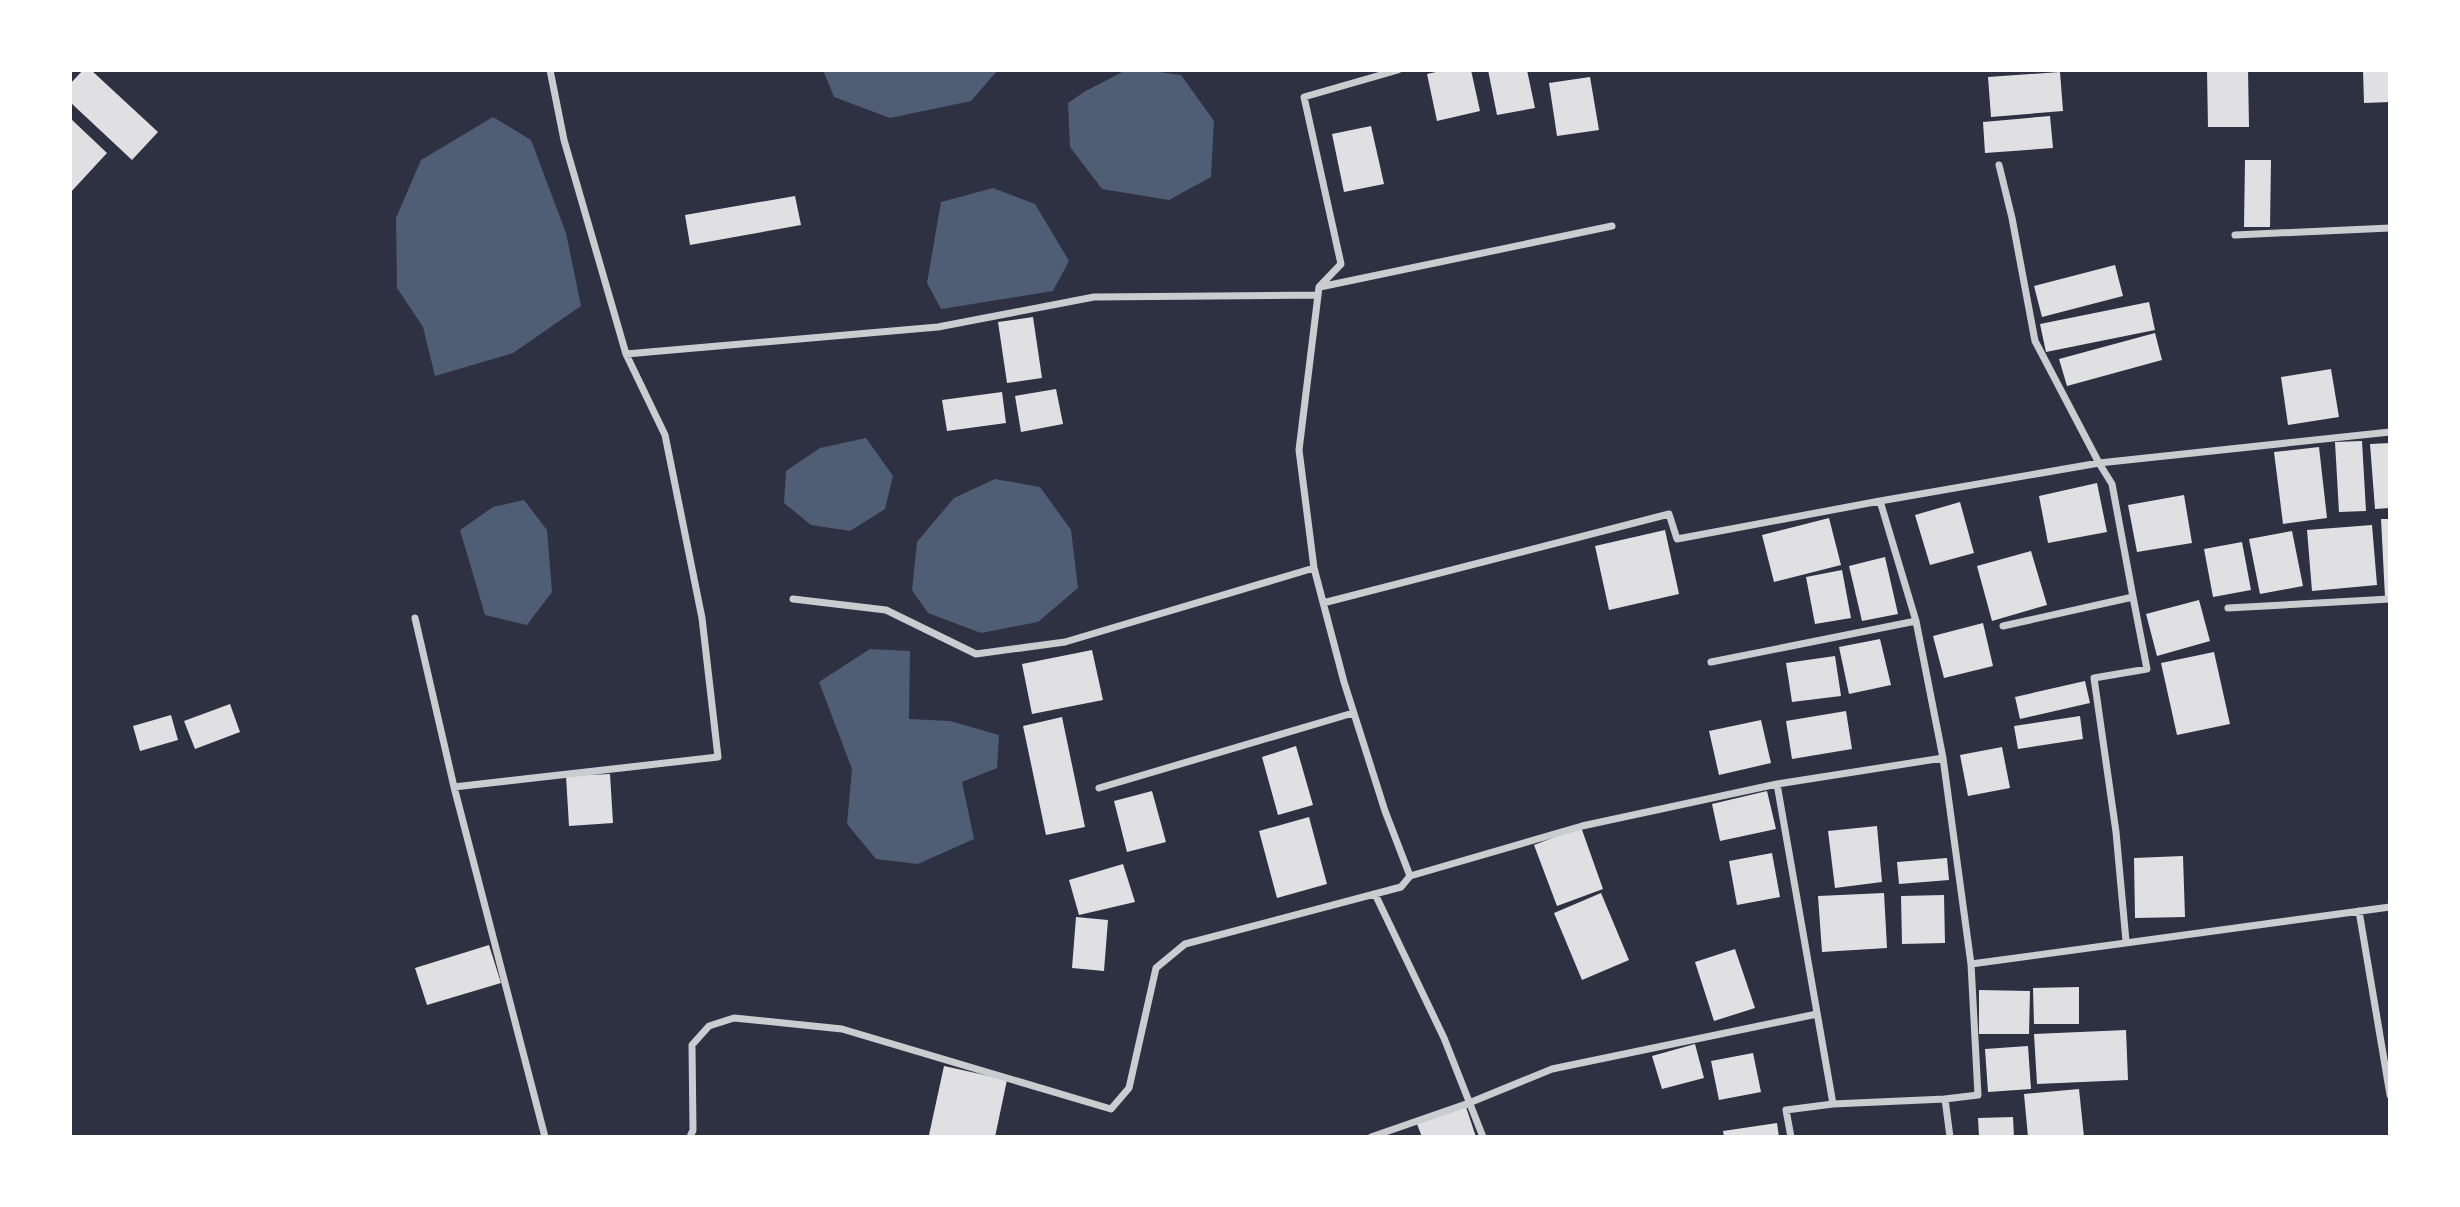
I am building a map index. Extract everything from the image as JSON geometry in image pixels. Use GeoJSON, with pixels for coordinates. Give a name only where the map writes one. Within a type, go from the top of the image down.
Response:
{"type":"FeatureCollection","features":[{"type":"Feature","properties":{"kind":"street"},"geometry":{"type":"LineString","coordinates":[[454,787],[718,757],[702,618],[665,435],[626,354],[564,140],[550,72],[562,70]]}},
{"type":"Feature","properties":{"kind":"street"},"geometry":{"type":"LineString","coordinates":[[1398,70],[1304,97],[1341,264],[1318,291],[1299,450],[1314,568],[1323,603],[1353,713],[1385,811],[1410,876]]}},
{"type":"Feature","properties":{"kind":"street"},"geometry":{"type":"LineString","coordinates":[[2000,165],[2035,341],[2112,484],[2147,669],[2094,678],[2116,832],[2126,942]]}},
{"type":"Feature","properties":{"kind":"street"},"geometry":{"type":"LineString","coordinates":[[626,354],[938,327],[1094,297],[1318,291],[1612,226]]}},
{"type":"Feature","properties":{"kind":"street"},"geometry":{"type":"LineString","coordinates":[[2235,235],[2390,228]]}},
{"type":"Feature","properties":{"kind":"street"},"geometry":{"type":"LineString","coordinates":[[1323,603],[1669,514],[1677,539],[2099,463],[2390,432]]}},
{"type":"Feature","properties":{"kind":"street"},"geometry":{"type":"LineString","coordinates":[[1791,1137],[1786,1110],[1833,1104],[1978,1095],[1971,964],[1943,758],[1916,621],[1880,501]]}},
{"type":"Feature","properties":{"kind":"street"},"geometry":{"type":"LineString","coordinates":[[793,599],[886,610],[976,654],[1065,642],[1314,568]]}},
{"type":"Feature","properties":{"kind":"street"},"geometry":{"type":"LineString","coordinates":[[2003,626],[2133,597]]}},
{"type":"Feature","properties":{"kind":"street"},"geometry":{"type":"LineString","coordinates":[[2228,608],[2390,599]]}},
{"type":"Feature","properties":{"kind":"street"},"geometry":{"type":"LineString","coordinates":[[415,618],[454,787],[545,1137]]}},
{"type":"Feature","properties":{"kind":"street"},"geometry":{"type":"LineString","coordinates":[[1711,662],[1916,621]]}},
{"type":"Feature","properties":{"kind":"street"},"geometry":{"type":"LineString","coordinates":[[1099,788],[1353,713]]}},
{"type":"Feature","properties":{"kind":"street"},"geometry":{"type":"LineString","coordinates":[[690,1137],[692,1045],[709,1026],[734,1018],[842,1029],[1111,1109],[1129,1087],[1156,968],[1185,944],[1401,887],[1410,876],[1582,825],[1777,784],[1943,758]]}},
{"type":"Feature","properties":{"kind":"street"},"geometry":{"type":"LineString","coordinates":[[1777,784],[1833,1104]]}},
{"type":"Feature","properties":{"kind":"street"},"geometry":{"type":"LineString","coordinates":[[1375,894],[1444,1038],[1483,1137]]}},
{"type":"Feature","properties":{"kind":"street"},"geometry":{"type":"LineString","coordinates":[[1971,964],[2390,908]]}},
{"type":"Feature","properties":{"kind":"street"},"geometry":{"type":"LineString","coordinates":[[2359,911],[2390,1095]]}},
{"type":"Feature","properties":{"kind":"street"},"geometry":{"type":"LineString","coordinates":[[1371,1137],[1469,1103],[1552,1069],[1817,1014]]}},
{"type":"Feature","properties":{"kind":"street"},"geometry":{"type":"LineString","coordinates":[[1945,1099],[1950,1137]]}},
{"type":"Feature","properties":{"kind":"water"},"geometry":{"type":"Polygon","coordinates":[[[823,70],[998,70],[971,101],[890,118],[834,97],[823,70]]]}},
{"type":"Feature","properties":{"kind":"water"},"geometry":{"type":"Polygon","coordinates":[[[1126,70],[1181,75],[1214,121],[1211,177],[1169,200],[1102,189],[1070,147],[1068,103],[1126,70]]]}},
{"type":"Feature","properties":{"kind":"water"},"geometry":{"type":"Polygon","coordinates":[[[493,117],[531,140],[566,233],[581,306],[513,353],[435,376],[423,327],[397,288],[396,218],[421,160],[493,117]]]}},
{"type":"Feature","properties":{"kind":"water"},"geometry":{"type":"Polygon","coordinates":[[[993,188],[1035,204],[1069,261],[1053,291],[941,309],[927,283],[941,202],[993,188]]]}},
{"type":"Feature","properties":{"kind":"water"},"geometry":{"type":"Polygon","coordinates":[[[866,438],[893,476],[885,509],[850,531],[811,525],[784,503],[786,471],[820,448],[866,438]]]}},
{"type":"Feature","properties":{"kind":"water"},"geometry":{"type":"Polygon","coordinates":[[[995,479],[1040,487],[1071,530],[1078,588],[1038,622],[981,633],[928,613],[912,590],[917,542],[954,498],[995,479]]]}},
{"type":"Feature","properties":{"kind":"water"},"geometry":{"type":"Polygon","coordinates":[[[524,500],[547,530],[552,592],[527,625],[485,615],[460,530],[493,507],[524,500]]]}},
{"type":"Feature","properties":{"kind":"water"},"geometry":{"type":"Polygon","coordinates":[[[870,649],[910,651],[909,719],[950,721],[999,735],[997,768],[962,782],[974,839],[918,864],[876,859],[847,824],[852,769],[819,682],[870,649]]]}},
{"type":"Feature","properties":{"kind":"building"},"geometry":{"type":"Polygon","coordinates":[[[83,70],[91,70],[158,132],[132,160],[70,102],[70,84],[83,70]]]}},
{"type":"Feature","properties":{"kind":"building"},"geometry":{"type":"Polygon","coordinates":[[[1445,70],[1471,70],[1480,111],[1437,121],[1427,74],[1445,70]]]}},
{"type":"Feature","properties":{"kind":"building"},"geometry":{"type":"Polygon","coordinates":[[[1488,70],[1527,70],[1535,108],[1497,115],[1488,70]]]}},
{"type":"Feature","properties":{"kind":"building"},"geometry":{"type":"Polygon","coordinates":[[[2207,70],[2248,70],[2249,127],[2208,127],[2207,70]]]}},
{"type":"Feature","properties":{"kind":"building"},"geometry":{"type":"Polygon","coordinates":[[[2363,70],[2390,70],[2390,102],[2364,103],[2363,70]]]}},
{"type":"Feature","properties":{"kind":"building"},"geometry":{"type":"Polygon","coordinates":[[[2060,72],[2063,111],[1991,117],[1988,77],[2060,72]]]}},
{"type":"Feature","properties":{"kind":"building"},"geometry":{"type":"Polygon","coordinates":[[[1590,77],[1599,130],[1557,136],[1549,83],[1590,77]]]}},
{"type":"Feature","properties":{"kind":"building"},"geometry":{"type":"Polygon","coordinates":[[[2050,116],[2053,148],[1985,153],[1983,122],[2050,116]]]}},
{"type":"Feature","properties":{"kind":"building"},"geometry":{"type":"Polygon","coordinates":[[[70,118],[107,153],[70,193],[70,118]]]}},
{"type":"Feature","properties":{"kind":"building"},"geometry":{"type":"Polygon","coordinates":[[[1371,126],[1384,184],[1344,192],[1332,134],[1371,126]]]}},
{"type":"Feature","properties":{"kind":"building"},"geometry":{"type":"Polygon","coordinates":[[[2245,160],[2271,160],[2270,227],[2244,227],[2245,160]]]}},
{"type":"Feature","properties":{"kind":"building"},"geometry":{"type":"Polygon","coordinates":[[[795,196],[801,225],[690,245],[685,215],[795,196]]]}},
{"type":"Feature","properties":{"kind":"building"},"geometry":{"type":"Polygon","coordinates":[[[2115,265],[2123,296],[2042,317],[2034,286],[2115,265]]]}},
{"type":"Feature","properties":{"kind":"building"},"geometry":{"type":"Polygon","coordinates":[[[2149,302],[2155,330],[2046,352],[2040,324],[2149,302]]]}},
{"type":"Feature","properties":{"kind":"building"},"geometry":{"type":"Polygon","coordinates":[[[1033,317],[1042,378],[1007,383],[998,322],[1033,317]]]}},
{"type":"Feature","properties":{"kind":"building"},"geometry":{"type":"Polygon","coordinates":[[[2155,333],[2162,360],[2067,386],[2059,359],[2155,333]]]}},
{"type":"Feature","properties":{"kind":"building"},"geometry":{"type":"Polygon","coordinates":[[[2331,369],[2339,417],[2288,425],[2281,377],[2331,369]]]}},
{"type":"Feature","properties":{"kind":"building"},"geometry":{"type":"Polygon","coordinates":[[[1056,389],[1063,424],[1021,432],[1015,396],[1056,389]]]}},
{"type":"Feature","properties":{"kind":"building"},"geometry":{"type":"Polygon","coordinates":[[[1002,392],[1006,423],[947,431],[942,400],[1002,392]]]}},
{"type":"Feature","properties":{"kind":"building"},"geometry":{"type":"Polygon","coordinates":[[[2362,441],[2366,511],[2339,512],[2335,442],[2362,441]]]}},
{"type":"Feature","properties":{"kind":"building"},"geometry":{"type":"Polygon","coordinates":[[[2390,443],[2390,508],[2375,509],[2370,444],[2390,443]]]}},
{"type":"Feature","properties":{"kind":"building"},"geometry":{"type":"Polygon","coordinates":[[[2319,447],[2327,518],[2283,524],[2274,452],[2319,447]]]}},
{"type":"Feature","properties":{"kind":"building"},"geometry":{"type":"Polygon","coordinates":[[[2097,483],[2107,532],[2048,543],[2039,496],[2097,483]]]}},
{"type":"Feature","properties":{"kind":"building"},"geometry":{"type":"Polygon","coordinates":[[[2184,495],[2192,543],[2137,552],[2128,505],[2184,495]]]}},
{"type":"Feature","properties":{"kind":"building"},"geometry":{"type":"Polygon","coordinates":[[[1960,502],[1974,553],[1930,565],[1915,515],[1960,502]]]}},
{"type":"Feature","properties":{"kind":"building"},"geometry":{"type":"Polygon","coordinates":[[[1829,518],[1841,565],[1774,582],[1762,535],[1829,518]]]}},
{"type":"Feature","properties":{"kind":"building"},"geometry":{"type":"Polygon","coordinates":[[[2381,519],[2390,519],[2390,596],[2385,597],[2381,519]]]}},
{"type":"Feature","properties":{"kind":"building"},"geometry":{"type":"Polygon","coordinates":[[[2372,525],[2377,585],[2312,591],[2307,530],[2372,525]]]}},
{"type":"Feature","properties":{"kind":"building"},"geometry":{"type":"Polygon","coordinates":[[[1665,530],[1679,594],[1609,610],[1595,546],[1665,530]]]}},
{"type":"Feature","properties":{"kind":"building"},"geometry":{"type":"Polygon","coordinates":[[[2292,531],[2303,586],[2260,594],[2249,539],[2292,531]]]}},
{"type":"Feature","properties":{"kind":"building"},"geometry":{"type":"Polygon","coordinates":[[[2242,542],[2251,590],[2213,597],[2204,549],[2242,542]]]}},
{"type":"Feature","properties":{"kind":"building"},"geometry":{"type":"Polygon","coordinates":[[[2031,551],[2047,605],[1992,621],[1977,566],[2031,551]]]}},
{"type":"Feature","properties":{"kind":"building"},"geometry":{"type":"Polygon","coordinates":[[[1885,557],[1898,614],[1862,621],[1849,566],[1885,557]]]}},
{"type":"Feature","properties":{"kind":"building"},"geometry":{"type":"Polygon","coordinates":[[[1842,570],[1851,618],[1815,624],[1806,577],[1842,570]]]}},
{"type":"Feature","properties":{"kind":"building"},"geometry":{"type":"Polygon","coordinates":[[[2199,600],[2210,641],[2157,656],[2146,614],[2199,600]]]}},
{"type":"Feature","properties":{"kind":"building"},"geometry":{"type":"Polygon","coordinates":[[[1983,623],[1993,666],[1944,678],[1933,636],[1983,623]]]}},
{"type":"Feature","properties":{"kind":"building"},"geometry":{"type":"Polygon","coordinates":[[[1880,639],[1891,685],[1849,694],[1839,647],[1880,639]]]}},
{"type":"Feature","properties":{"kind":"building"},"geometry":{"type":"Polygon","coordinates":[[[1092,650],[1103,700],[1032,714],[1022,664],[1092,650]]]}},
{"type":"Feature","properties":{"kind":"building"},"geometry":{"type":"Polygon","coordinates":[[[2214,652],[2230,724],[2177,735],[2161,663],[2214,652]]]}},
{"type":"Feature","properties":{"kind":"building"},"geometry":{"type":"Polygon","coordinates":[[[1835,656],[1841,696],[1792,702],[1786,663],[1835,656]]]}},
{"type":"Feature","properties":{"kind":"building"},"geometry":{"type":"Polygon","coordinates":[[[2085,681],[2090,703],[2020,719],[2015,697],[2085,681]]]}},
{"type":"Feature","properties":{"kind":"building"},"geometry":{"type":"Polygon","coordinates":[[[230,704],[240,732],[195,749],[184,721],[230,704]]]}},
{"type":"Feature","properties":{"kind":"building"},"geometry":{"type":"Polygon","coordinates":[[[1846,711],[1852,749],[1792,759],[1786,721],[1846,711]]]}},
{"type":"Feature","properties":{"kind":"building"},"geometry":{"type":"Polygon","coordinates":[[[171,715],[178,740],[140,751],[133,726],[171,715]]]}},
{"type":"Feature","properties":{"kind":"building"},"geometry":{"type":"Polygon","coordinates":[[[2080,716],[2083,739],[2018,749],[2014,726],[2080,716]]]}},
{"type":"Feature","properties":{"kind":"building"},"geometry":{"type":"Polygon","coordinates":[[[1062,717],[1085,827],[1046,835],[1023,726],[1062,717]]]}},
{"type":"Feature","properties":{"kind":"building"},"geometry":{"type":"Polygon","coordinates":[[[1761,720],[1771,763],[1719,775],[1709,731],[1761,720]]]}},
{"type":"Feature","properties":{"kind":"building"},"geometry":{"type":"Polygon","coordinates":[[[1296,746],[1313,805],[1278,815],[1262,757],[1296,746]]]}},
{"type":"Feature","properties":{"kind":"building"},"geometry":{"type":"Polygon","coordinates":[[[2002,747],[2010,788],[1968,796],[1960,755],[2002,747]]]}},
{"type":"Feature","properties":{"kind":"building"},"geometry":{"type":"Polygon","coordinates":[[[610,774],[613,823],[569,826],[566,776],[610,774]]]}},
{"type":"Feature","properties":{"kind":"building"},"geometry":{"type":"Polygon","coordinates":[[[1152,791],[1166,842],[1127,852],[1114,801],[1152,791]]]}},
{"type":"Feature","properties":{"kind":"building"},"geometry":{"type":"Polygon","coordinates":[[[1767,791],[1776,829],[1720,841],[1712,804],[1767,791]]]}},
{"type":"Feature","properties":{"kind":"building"},"geometry":{"type":"Polygon","coordinates":[[[1309,817],[1327,884],[1277,898],[1259,831],[1309,817]]]}},
{"type":"Feature","properties":{"kind":"building"},"geometry":{"type":"Polygon","coordinates":[[[1877,826],[1882,882],[1835,888],[1828,831],[1877,826]]]}},
{"type":"Feature","properties":{"kind":"building"},"geometry":{"type":"Polygon","coordinates":[[[1581,827],[1603,889],[1557,906],[1534,845],[1581,827]]]}},
{"type":"Feature","properties":{"kind":"building"},"geometry":{"type":"Polygon","coordinates":[[[1772,853],[1780,897],[1737,905],[1729,861],[1772,853]]]}},
{"type":"Feature","properties":{"kind":"building"},"geometry":{"type":"Polygon","coordinates":[[[2183,856],[2185,917],[2135,918],[2134,858],[2183,856]]]}},
{"type":"Feature","properties":{"kind":"building"},"geometry":{"type":"Polygon","coordinates":[[[1947,858],[1949,880],[1899,884],[1897,862],[1947,858]]]}},
{"type":"Feature","properties":{"kind":"building"},"geometry":{"type":"Polygon","coordinates":[[[1123,864],[1135,902],[1079,915],[1069,880],[1123,864]]]}},
{"type":"Feature","properties":{"kind":"building"},"geometry":{"type":"Polygon","coordinates":[[[1601,893],[1629,960],[1582,980],[1554,913],[1601,893]]]}},
{"type":"Feature","properties":{"kind":"building"},"geometry":{"type":"Polygon","coordinates":[[[1884,893],[1887,948],[1822,952],[1818,896],[1884,893]]]}},
{"type":"Feature","properties":{"kind":"building"},"geometry":{"type":"Polygon","coordinates":[[[1944,895],[1945,943],[1902,944],[1901,896],[1944,895]]]}},
{"type":"Feature","properties":{"kind":"building"},"geometry":{"type":"Polygon","coordinates":[[[1076,917],[1108,920],[1104,971],[1072,968],[1076,917]]]}},
{"type":"Feature","properties":{"kind":"building"},"geometry":{"type":"Polygon","coordinates":[[[489,945],[501,983],[427,1005],[415,968],[489,945]]]}},
{"type":"Feature","properties":{"kind":"building"},"geometry":{"type":"Polygon","coordinates":[[[1735,949],[1755,1008],[1714,1021],[1695,962],[1735,949]]]}},
{"type":"Feature","properties":{"kind":"building"},"geometry":{"type":"Polygon","coordinates":[[[2079,987],[2079,1024],[2034,1024],[2033,988],[2079,987]]]}},
{"type":"Feature","properties":{"kind":"building"},"geometry":{"type":"Polygon","coordinates":[[[1979,990],[2030,991],[2029,1034],[1979,1034],[1979,990]]]}},
{"type":"Feature","properties":{"kind":"building"},"geometry":{"type":"Polygon","coordinates":[[[2126,1030],[2128,1080],[2037,1084],[2034,1034],[2126,1030]]]}},
{"type":"Feature","properties":{"kind":"building"},"geometry":{"type":"Polygon","coordinates":[[[1695,1044],[1704,1078],[1662,1089],[1652,1056],[1695,1044]]]}},
{"type":"Feature","properties":{"kind":"building"},"geometry":{"type":"Polygon","coordinates":[[[2028,1046],[2031,1089],[1988,1092],[1985,1049],[2028,1046]]]}},
{"type":"Feature","properties":{"kind":"building"},"geometry":{"type":"Polygon","coordinates":[[[1753,1053],[1761,1092],[1719,1100],[1711,1061],[1753,1053]]]}},
{"type":"Feature","properties":{"kind":"building"},"geometry":{"type":"Polygon","coordinates":[[[944,1066],[1007,1080],[995,1137],[929,1135],[944,1066]]]}},
{"type":"Feature","properties":{"kind":"building"},"geometry":{"type":"Polygon","coordinates":[[[2079,1089],[2084,1137],[2028,1137],[2024,1094],[2079,1089]]]}},
{"type":"Feature","properties":{"kind":"building"},"geometry":{"type":"Polygon","coordinates":[[[1466,1107],[1476,1137],[1422,1137],[1417,1124],[1466,1107]]]}},
{"type":"Feature","properties":{"kind":"building"},"geometry":{"type":"Polygon","coordinates":[[[2013,1117],[2014,1137],[1979,1137],[1978,1118],[2013,1117]]]}},
{"type":"Feature","properties":{"kind":"building"},"geometry":{"type":"Polygon","coordinates":[[[1777,1123],[1779,1137],[1724,1137],[1723,1131],[1777,1123]]]}}]}
